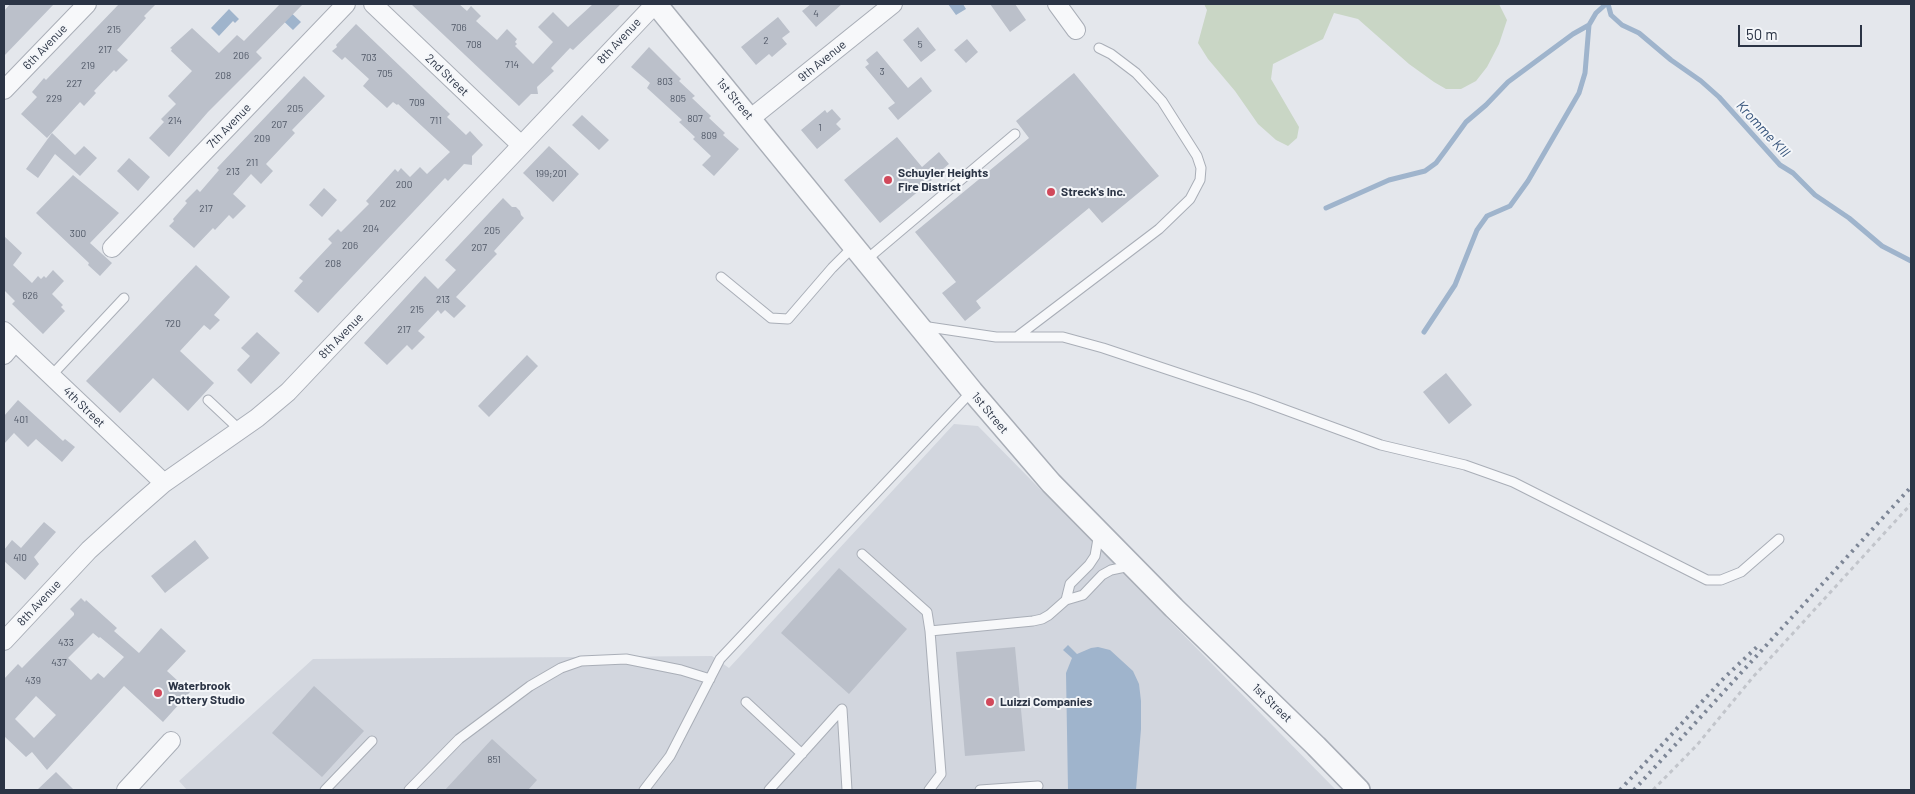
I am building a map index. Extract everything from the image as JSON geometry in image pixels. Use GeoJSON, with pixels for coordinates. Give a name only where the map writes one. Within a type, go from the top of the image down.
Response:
{"type":"FeatureCollection","features":[{"type":"Feature","properties":{"kind":"street","name":"6th Avenue"},"geometry":{"type":"LineString","coordinates":[[4,90],[87,4]]}},
{"type":"Feature","properties":{"kind":"street","name":"7th Avenue"},"geometry":{"type":"LineString","coordinates":[[112,248],[346,4]]}},
{"type":"Feature","properties":{"kind":"street","name":"2nd Street"},"geometry":{"type":"LineString","coordinates":[[373,4],[521,146]]}},
{"type":"Feature","properties":{"kind":"street","name":"8th Avenue"},"geometry":{"type":"LineString","coordinates":[[4,641],[100,540],[164,483],[241,431],[292,387],[655,4]]}},
{"type":"Feature","properties":{"kind":"street","name":"1st Street"},"geometry":{"type":"LineString","coordinates":[[655,4],[751,118],[972,391],[1051,483],[1132,566],[1359,790]]}},
{"type":"Feature","properties":{"kind":"street","name":"9th Avenue"},"geometry":{"type":"LineString","coordinates":[[751,118],[893,4]]}},
{"type":"Feature","properties":{"kind":"street"},"geometry":{"type":"LineString","coordinates":[[1057,4],[1076,30]]}},
{"type":"Feature","properties":{"kind":"street","name":"4th Street"},"geometry":{"type":"LineString","coordinates":[[8,343],[51,376],[164,483]]}},
{"type":"Feature","properties":{"kind":"street"},"geometry":{"type":"LineString","coordinates":[[126,790],[171,741]]}},
{"type":"Feature","properties":{"kind":"lane"},"geometry":{"type":"LineString","coordinates":[[1018,336],[1159,229],[1190,199],[1200,180],[1201,168],[1197,156],[1162,101],[1136,73],[1115,57],[1099,48]]}},
{"type":"Feature","properties":{"kind":"lane"},"geometry":{"type":"LineString","coordinates":[[721,278],[771,318],[788,319],[832,268],[860,252],[1015,134]]}},
{"type":"Feature","properties":{"kind":"lane"},"geometry":{"type":"LineString","coordinates":[[51,376],[124,298]]}},
{"type":"Feature","properties":{"kind":"lane"},"geometry":{"type":"LineString","coordinates":[[919,326],[961,330],[978,335],[1062,337],[1081,341],[1253,398],[1381,445],[1486,472],[1513,482],[1707,580],[1721,580],[1741,572],[1779,539]]}},
{"type":"Feature","properties":{"kind":"lane"},"geometry":{"type":"LineString","coordinates":[[644,790],[670,756],[720,659],[972,391]]}},
{"type":"Feature","properties":{"kind":"lane"},"geometry":{"type":"LineString","coordinates":[[208,400],[241,431]]}},
{"type":"Feature","properties":{"kind":"lane"},"geometry":{"type":"LineString","coordinates":[[1066,600],[1070,584],[1089,565],[1095,556],[1099,533]]}},
{"type":"Feature","properties":{"kind":"lane"},"geometry":{"type":"LineString","coordinates":[[862,554],[927,612],[941,774],[931,788],[944,790]]}},
{"type":"Feature","properties":{"kind":"lane"},"geometry":{"type":"LineString","coordinates":[[930,631],[1033,621],[1049,615],[1066,600],[1083,595],[1102,576],[1111,570],[1132,566]]}},
{"type":"Feature","properties":{"kind":"lane"},"geometry":{"type":"LineString","coordinates":[[409,790],[459,739],[530,686],[561,668],[581,661],[626,659],[681,670],[710,679]]}},
{"type":"Feature","properties":{"kind":"lane"},"geometry":{"type":"LineString","coordinates":[[746,702],[802,754]]}},
{"type":"Feature","properties":{"kind":"lane"},"geometry":{"type":"LineString","coordinates":[[769,790],[842,709],[847,790]]}},
{"type":"Feature","properties":{"kind":"lane"},"geometry":{"type":"LineString","coordinates":[[325,790],[372,741]]}},
{"type":"Feature","properties":{"kind":"lane"},"geometry":{"type":"LineString","coordinates":[[980,790],[1038,786]]}},
{"type":"Feature","properties":{"kind":"path"},"geometry":{"type":"LineString","coordinates":[[1653,790],[1697,745],[1753,677],[1911,504]]}},
{"type":"Feature","properties":{"kind":"shaded area"},"geometry":{"type":"Polygon","coordinates":[[[954,424],[978,426],[1336,790],[187,790],[179,781],[313,659],[712,656],[729,668],[954,424]]]}},
{"type":"Feature","properties":{"kind":"green space"},"geometry":{"type":"Polygon","coordinates":[[[1204,4],[1499,4],[1507,20],[1499,44],[1487,67],[1476,81],[1461,89],[1446,89],[1409,64],[1358,19],[1334,13],[1323,39],[1273,64],[1271,79],[1299,127],[1297,138],[1288,146],[1276,140],[1258,124],[1198,43],[1207,10],[1204,4]]]}},
{"type":"Feature","properties":{"kind":"water"},"geometry":{"type":"Polygon","coordinates":[[[948,4],[963,4],[966,9],[956,15],[948,4]]]}},
{"type":"Feature","properties":{"kind":"water"},"geometry":{"type":"Polygon","coordinates":[[[285,7],[301,22],[293,30],[277,15],[285,7]]]}},
{"type":"Feature","properties":{"kind":"water"},"geometry":{"type":"Polygon","coordinates":[[[229,9],[239,19],[235,23],[233,21],[219,36],[211,28],[229,9]]]}},
{"type":"Feature","properties":{"kind":"water"},"geometry":{"type":"Polygon","coordinates":[[[1068,645],[1077,654],[1098,647],[1110,650],[1133,671],[1139,684],[1141,701],[1141,729],[1136,790],[1068,790],[1066,673],[1072,658],[1063,650],[1068,645]]]}},
{"type":"Feature","properties":{"kind":"building"},"geometry":{"type":"Polygon","coordinates":[[[10,4],[54,4],[4,56],[4,11],[10,4]]]}},
{"type":"Feature","properties":{"kind":"building"},"geometry":{"type":"Polygon","coordinates":[[[119,4],[156,4],[117,50],[128,60],[116,72],[114,70],[94,91],[96,93],[84,106],[80,102],[47,138],[21,114],[37,97],[32,92],[44,78],[46,80],[119,4]]]}},
{"type":"Feature","properties":{"kind":"building"},"geometry":{"type":"Polygon","coordinates":[[[280,4],[303,4],[256,52],[262,58],[208,112],[169,157],[149,138],[164,122],[161,119],[176,104],[168,96],[192,71],[170,48],[192,28],[219,53],[237,35],[244,41],[280,4]]]}},
{"type":"Feature","properties":{"kind":"building"},"geometry":{"type":"Polygon","coordinates":[[[411,4],[459,4],[467,11],[471,6],[481,16],[476,21],[497,40],[507,29],[517,39],[515,46],[533,64],[553,42],[538,27],[553,12],[568,27],[593,4],[621,4],[573,50],[570,48],[551,68],[554,71],[537,87],[538,94],[531,94],[519,106],[411,4]]]}},
{"type":"Feature","properties":{"kind":"building"},"geometry":{"type":"Polygon","coordinates":[[[811,4],[842,4],[816,27],[802,11],[811,4]]]}},
{"type":"Feature","properties":{"kind":"building"},"geometry":{"type":"Polygon","coordinates":[[[990,4],[1015,4],[1026,20],[1010,32],[990,4]]]}},
{"type":"Feature","properties":{"kind":"building"},"geometry":{"type":"Polygon","coordinates":[[[778,17],[790,32],[782,38],[787,44],[772,57],[769,54],[756,65],[741,47],[778,17]]]}},
{"type":"Feature","properties":{"kind":"building"},"geometry":{"type":"Polygon","coordinates":[[[356,24],[450,114],[447,117],[466,135],[470,131],[483,145],[472,156],[472,165],[464,164],[448,181],[445,178],[318,313],[294,291],[303,281],[299,278],[332,243],[328,239],[338,229],[341,232],[369,204],[366,201],[395,169],[398,172],[401,168],[410,177],[420,167],[427,174],[450,152],[398,104],[393,102],[387,108],[363,86],[369,79],[345,57],[342,60],[332,51],[356,24]]]}},
{"type":"Feature","properties":{"kind":"building"},"geometry":{"type":"Polygon","coordinates":[[[918,27],[936,50],[921,62],[903,40],[918,27]]]}},
{"type":"Feature","properties":{"kind":"building"},"geometry":{"type":"Polygon","coordinates":[[[967,39],[978,52],[966,63],[954,50],[967,39]]]}},
{"type":"Feature","properties":{"kind":"building"},"geometry":{"type":"Polygon","coordinates":[[[649,47],[681,79],[679,81],[695,96],[692,98],[711,116],[709,118],[725,133],[723,135],[739,149],[714,176],[702,165],[711,156],[679,122],[682,120],[647,88],[650,83],[631,67],[649,47]]]}},
{"type":"Feature","properties":{"kind":"building"},"geometry":{"type":"Polygon","coordinates":[[[877,51],[908,88],[921,77],[932,91],[898,120],[888,108],[895,103],[865,67],[869,64],[866,60],[877,51]]]}},
{"type":"Feature","properties":{"kind":"building","name":"Streck's Inc."},"geometry":{"type":"Polygon","coordinates":[[[1074,73],[1159,176],[1102,223],[1089,208],[976,301],[981,308],[965,321],[942,293],[956,282],[915,232],[1029,138],[1016,121],[1074,73]]]}},
{"type":"Feature","properties":{"kind":"building"},"geometry":{"type":"Polygon","coordinates":[[[304,76],[325,96],[292,130],[295,133],[266,164],[273,171],[261,184],[251,174],[233,194],[246,206],[233,219],[229,215],[215,230],[213,228],[194,248],[169,226],[174,221],[173,219],[187,203],[185,201],[197,189],[200,192],[219,170],[217,168],[304,76]]]}},
{"type":"Feature","properties":{"kind":"building"},"geometry":{"type":"Polygon","coordinates":[[[832,109],[841,119],[836,124],[841,129],[817,149],[801,130],[825,110],[827,113],[832,109]]]}},
{"type":"Feature","properties":{"kind":"building"},"geometry":{"type":"Polygon","coordinates":[[[582,115],[609,140],[599,150],[572,125],[582,115]]]}},
{"type":"Feature","properties":{"kind":"building"},"geometry":{"type":"Polygon","coordinates":[[[52,133],[75,155],[84,146],[97,158],[80,176],[55,154],[38,178],[26,169],[52,133]]]}},
{"type":"Feature","properties":{"kind":"building","name":"Schuyler Heights Fire District"},"geometry":{"type":"Polygon","coordinates":[[[897,137],[922,167],[939,152],[949,164],[880,223],[844,180],[897,137]]]}},
{"type":"Feature","properties":{"kind":"building"},"geometry":{"type":"Polygon","coordinates":[[[549,146],[579,174],[553,202],[523,173],[549,146]]]}},
{"type":"Feature","properties":{"kind":"building"},"geometry":{"type":"Polygon","coordinates":[[[129,158],[150,177],[138,191],[117,171],[129,158]]]}},
{"type":"Feature","properties":{"kind":"building"},"geometry":{"type":"Polygon","coordinates":[[[73,175],[119,213],[90,243],[112,263],[100,276],[88,265],[89,263],[36,213],[73,175]]]}},
{"type":"Feature","properties":{"kind":"building"},"geometry":{"type":"Polygon","coordinates":[[[324,188],[337,200],[322,217],[309,205],[324,188]]]}},
{"type":"Feature","properties":{"kind":"building"},"geometry":{"type":"Polygon","coordinates":[[[503,198],[512,207],[516,207],[524,218],[494,251],[497,254],[456,297],[466,306],[454,318],[445,310],[441,314],[438,310],[418,331],[425,337],[412,350],[407,345],[387,365],[364,343],[425,276],[438,289],[456,270],[445,260],[503,198]]]}},
{"type":"Feature","properties":{"kind":"building"},"geometry":{"type":"Polygon","coordinates":[[[4,236],[22,253],[13,265],[32,283],[38,276],[41,279],[44,276],[46,278],[53,270],[64,281],[52,294],[63,305],[61,307],[65,311],[43,334],[12,304],[15,301],[4,290],[4,236]]]}},
{"type":"Feature","properties":{"kind":"building"},"geometry":{"type":"Polygon","coordinates":[[[196,265],[230,297],[214,315],[220,320],[210,330],[204,325],[180,351],[214,383],[188,411],[153,378],[120,413],[86,381],[196,265]]]}},
{"type":"Feature","properties":{"kind":"building"},"geometry":{"type":"Polygon","coordinates":[[[257,332],[280,353],[251,384],[237,370],[250,356],[241,348],[257,332]]]}},
{"type":"Feature","properties":{"kind":"building"},"geometry":{"type":"Polygon","coordinates":[[[527,355],[538,366],[489,417],[478,406],[527,355]]]}},
{"type":"Feature","properties":{"kind":"building"},"geometry":{"type":"Polygon","coordinates":[[[1446,373],[1472,405],[1449,424],[1423,392],[1446,373]]]}},
{"type":"Feature","properties":{"kind":"building"},"geometry":{"type":"Polygon","coordinates":[[[18,400],[63,441],[65,439],[75,447],[62,462],[36,439],[28,447],[14,433],[4,444],[4,416],[18,400]]]}},
{"type":"Feature","properties":{"kind":"building"},"geometry":{"type":"Polygon","coordinates":[[[44,522],[56,532],[34,557],[39,564],[25,580],[4,561],[4,550],[12,540],[21,548],[44,522]]]}},
{"type":"Feature","properties":{"kind":"building"},"geometry":{"type":"Polygon","coordinates":[[[195,540],[209,558],[165,593],[151,576],[195,540]]]}},
{"type":"Feature","properties":{"kind":"building"},"geometry":{"type":"Polygon","coordinates":[[[839,568],[907,629],[849,694],[781,633],[839,568]]]}},
{"type":"Feature","properties":{"kind":"building"},"geometry":{"type":"Polygon","coordinates":[[[81,598],[85,602],[86,600],[117,628],[114,631],[139,653],[161,628],[186,651],[167,671],[190,692],[163,722],[124,686],[47,770],[32,752],[26,757],[4,736],[4,679],[18,664],[22,668],[74,615],[70,609],[81,598]],[[93,633],[68,658],[91,680],[98,673],[104,678],[124,657],[93,633]],[[36,696],[15,719],[34,738],[56,715],[36,696]]]}},
{"type":"Feature","properties":{"kind":"building","name":"Luizzi Companies"},"geometry":{"type":"Polygon","coordinates":[[[1015,647],[1025,751],[965,756],[956,652],[1015,647]]]}},
{"type":"Feature","properties":{"kind":"building"},"geometry":{"type":"Polygon","coordinates":[[[314,686],[364,731],[322,777],[272,733],[314,686]]]}},
{"type":"Feature","properties":{"kind":"building"},"geometry":{"type":"Polygon","coordinates":[[[492,739],[537,780],[528,790],[445,790],[492,739]]]}},
{"type":"Feature","properties":{"kind":"building"},"geometry":{"type":"Polygon","coordinates":[[[56,772],[74,790],[37,790],[56,772]]]}},
{"type":"Feature","properties":{"kind":"waterway"},"geometry":{"type":"LineString","coordinates":[[1326,208],[1389,180],[1425,171],[1436,163],[1466,122],[1508,82],[1573,34],[1589,25],[1596,13],[1606,4]]}},
{"type":"Feature","properties":{"kind":"waterway","name":"Kromme KIll"},"geometry":{"type":"LineString","coordinates":[[1608,4],[1611,15],[1622,25],[1639,33],[1719,97],[1780,165],[1793,173],[1815,195],[1849,218],[1882,246],[1911,261]]}},
{"type":"Feature","properties":{"kind":"waterway"},"geometry":{"type":"LineString","coordinates":[[1424,332],[1455,285],[1477,230],[1487,216],[1510,206],[1528,181],[1579,93],[1585,73],[1589,25]]}},
{"type":"Feature","properties":{"kind":"railway"},"geometry":{"type":"LineString","coordinates":[[1634,790],[1911,487]]}},
{"type":"Feature","properties":{"kind":"railway"},"geometry":{"type":"LineString","coordinates":[[1620,790],[1724,678],[1759,645]]}},
{"type":"Feature","properties":{"kind":"place","name":"Schuyler Heights Fire District"},"geometry":{"type":"Point","coordinates":[888,180]}},
{"type":"Feature","properties":{"kind":"place","name":"Streck's Inc."},"geometry":{"type":"Point","coordinates":[1051,192]}},
{"type":"Feature","properties":{"kind":"place","name":"Waterbrook Pottery Studio"},"geometry":{"type":"Point","coordinates":[158,693]}},
{"type":"Feature","properties":{"kind":"place","name":"Luizzi Companies"},"geometry":{"type":"Point","coordinates":[990,702]}}]}
